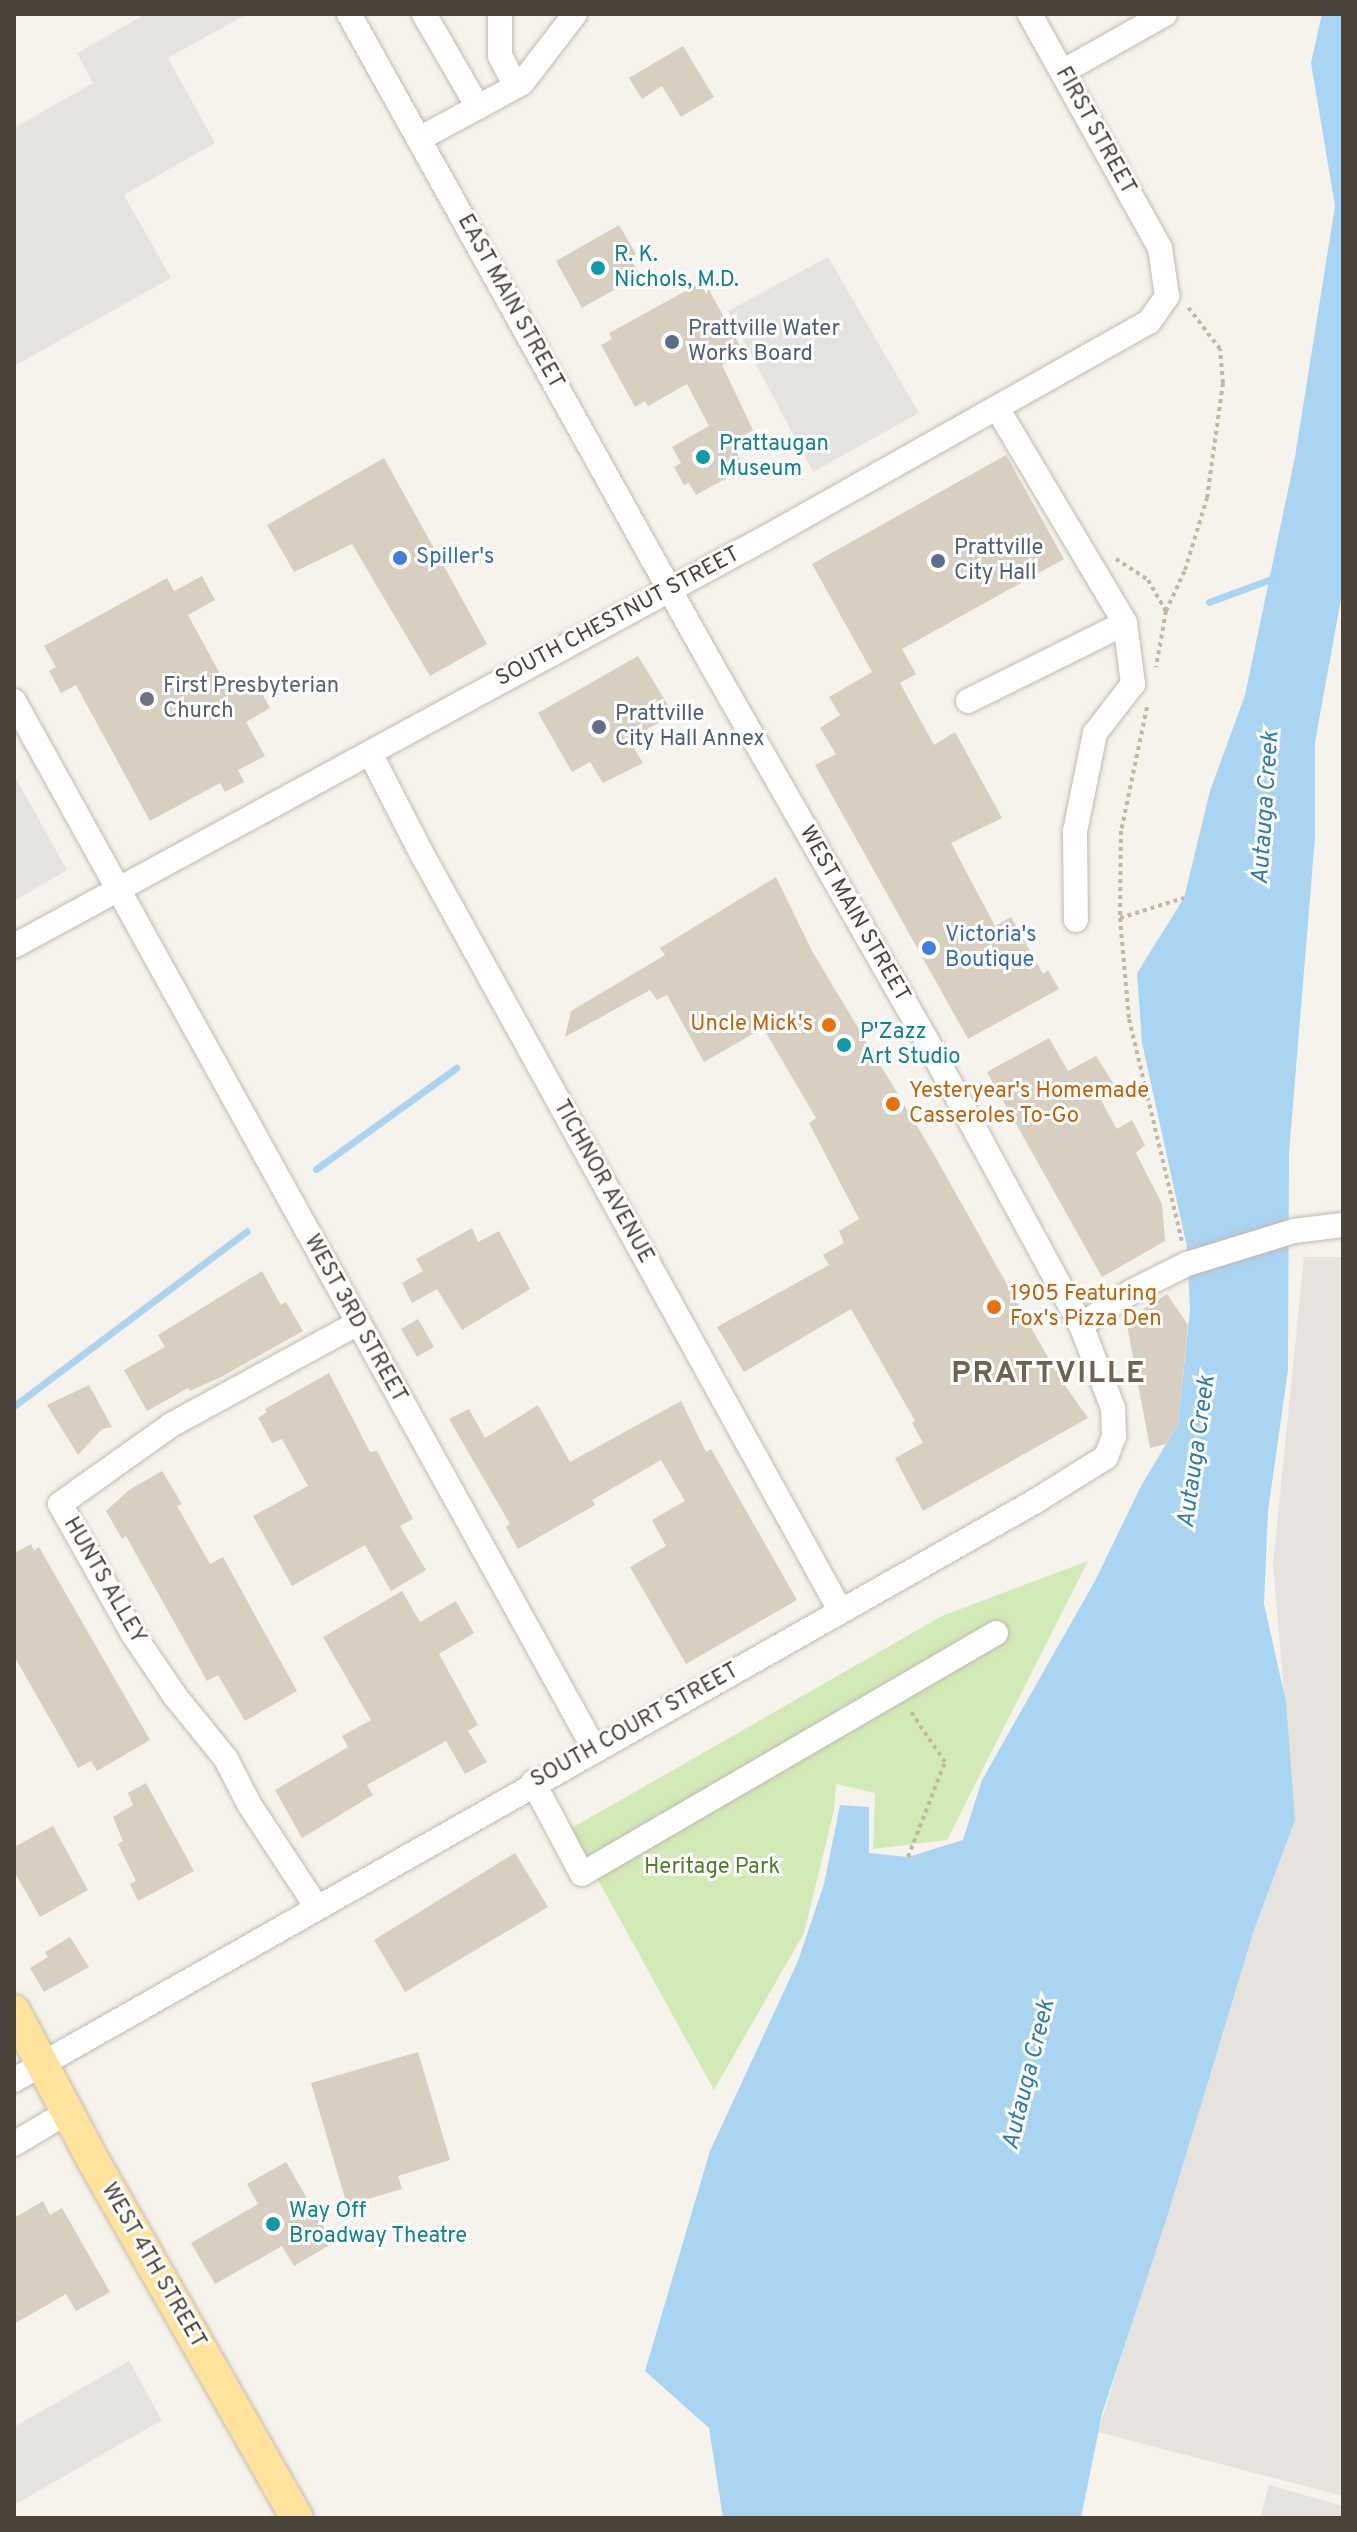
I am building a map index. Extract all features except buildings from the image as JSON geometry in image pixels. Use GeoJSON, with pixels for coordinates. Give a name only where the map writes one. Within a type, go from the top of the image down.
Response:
{"type":"FeatureCollection","features":[{"type":"Feature","properties":{"kind":"main road","name":"WEST 4TH STREET"},"geometry":{"type":"LineString","coordinates":[[14,2011],[94,2162],[297,2518]]}},
{"type":"Feature","properties":{"kind":"street","name":"EAST MAIN STREET"},"geometry":{"type":"LineString","coordinates":[[349,14],[671,589]]}},
{"type":"Feature","properties":{"kind":"street"},"geometry":{"type":"LineString","coordinates":[[424,14],[478,107]]}},
{"type":"Feature","properties":{"kind":"street"},"geometry":{"type":"LineString","coordinates":[[500,14],[500,56],[516,86]]}},
{"type":"Feature","properties":{"kind":"street"},"geometry":{"type":"LineString","coordinates":[[419,139],[522,83],[575,14]]}},
{"type":"Feature","properties":{"kind":"street","name":"FIRST STREET"},"geometry":{"type":"LineString","coordinates":[[1030,14],[1160,248]]}},
{"type":"Feature","properties":{"kind":"street"},"geometry":{"type":"LineString","coordinates":[[1062,72],[1165,14]]}},
{"type":"Feature","properties":{"kind":"street","name":"SOUTH CHESTNUT STREET"},"geometry":{"type":"LineString","coordinates":[[14,946],[671,589],[1149,322],[1167,296],[1160,248]]}},
{"type":"Feature","properties":{"kind":"street"},"geometry":{"type":"LineString","coordinates":[[997,408],[1125,623],[1133,684],[1095,733],[1075,831],[1076,920]]}},
{"type":"Feature","properties":{"kind":"street","name":"WEST MAIN STREET"},"geometry":{"type":"LineString","coordinates":[[671,589],[927,1041],[1081,1325]]}},
{"type":"Feature","properties":{"kind":"street"},"geometry":{"type":"LineString","coordinates":[[968,701],[1125,623]]}},
{"type":"Feature","properties":{"kind":"street","name":"WEST 3RD STREET"},"geometry":{"type":"LineString","coordinates":[[14,701],[594,1748]]}},
{"type":"Feature","properties":{"kind":"street","name":"TICHNOR AVENUE"},"geometry":{"type":"LineString","coordinates":[[370,753],[423,856],[840,1610]]}},
{"type":"Feature","properties":{"kind":"street"},"geometry":{"type":"LineString","coordinates":[[1081,1325],[1184,1253],[1343,1225]]}},
{"type":"Feature","properties":{"kind":"street","name":"HUNTS ALLEY"},"geometry":{"type":"LineString","coordinates":[[316,1906],[249,1804],[226,1759],[175,1696],[133,1634],[60,1504],[171,1425],[358,1323]]}},
{"type":"Feature","properties":{"kind":"street","name":"SOUTH COURT STREET"},"geometry":{"type":"LineString","coordinates":[[14,2080],[533,1782],[1034,1502],[1106,1457],[1114,1436],[1113,1408],[1081,1325]]}},
{"type":"Feature","properties":{"kind":"street"},"geometry":{"type":"LineString","coordinates":[[533,1782],[582,1874],[996,1633]]}},
{"type":"Feature","properties":{"kind":"street"},"geometry":{"type":"LineString","coordinates":[[14,2144],[69,2111]]}},
{"type":"Feature","properties":{"kind":"path"},"geometry":{"type":"LineString","coordinates":[[1166,611],[1185,570],[1207,498],[1223,383],[1220,349],[1188,307]]}},
{"type":"Feature","properties":{"kind":"path"},"geometry":{"type":"LineString","coordinates":[[1184,898],[1120,918],[1129,1019],[1184,1253]]}},
{"type":"Feature","properties":{"kind":"path"},"geometry":{"type":"LineString","coordinates":[[897,1691],[945,1762],[908,1857]]}},
{"type":"Feature","properties":{"kind":"shaded area"},"geometry":{"type":"Polygon","coordinates":[[[146,14],[247,14],[168,58],[215,143],[124,195],[171,278],[14,366],[14,128],[93,83],[77,53],[146,14]]]}},
{"type":"Feature","properties":{"kind":"shaded area"},"geometry":{"type":"Polygon","coordinates":[[[828,257],[919,413],[813,472],[728,311],[828,257]]]}},
{"type":"Feature","properties":{"kind":"shaded area"},"geometry":{"type":"Polygon","coordinates":[[[14,775],[67,870],[14,901],[14,775]]]}},
{"type":"Feature","properties":{"kind":"shaded area"},"geometry":{"type":"Polygon","coordinates":[[[1304,1257],[1343,1257],[1343,2496],[1098,2432],[1253,1933],[1295,1820],[1273,1564],[1304,1257]]]}},
{"type":"Feature","properties":{"kind":"shaded area"},"geometry":{"type":"Polygon","coordinates":[[[129,2361],[162,2420],[14,2505],[14,2427],[129,2361]]]}},
{"type":"Feature","properties":{"kind":"shaded area"},"geometry":{"type":"Polygon","coordinates":[[[1269,2485],[1343,2506],[1343,2518],[1260,2518],[1269,2485]]]}},
{"type":"Feature","properties":{"kind":"green space","name":"Heritage Park"},"geometry":{"type":"Polygon","coordinates":[[[1088,1561],[947,1840],[873,1849],[875,1793],[836,1784],[834,1810],[804,1933],[714,2090],[570,1829],[942,1616],[1088,1561]]]}},
{"type":"Feature","properties":{"kind":"water","name":"Autauga Creek"},"geometry":{"type":"Polygon","coordinates":[[[1322,14],[1343,14],[1343,588],[1315,742],[1315,837],[1289,1153],[1288,1370],[1268,1511],[1264,1604],[1286,1702],[1295,1820],[1253,1933],[1167,2217],[1102,2414],[1081,2518],[723,2518],[709,2428],[645,2371],[710,2151],[798,1961],[824,1884],[840,1805],[869,1807],[869,1853],[908,1857],[963,1840],[982,1780],[1095,1581],[1141,1486],[1178,1424],[1190,1310],[1187,1247],[1142,1043],[1137,973],[1184,898],[1210,791],[1245,695],[1295,457],[1335,206],[1311,63],[1322,14]]]}},
{"type":"Feature","properties":{"kind":"waterway"},"geometry":{"type":"LineString","coordinates":[[1209,602],[1274,578]]}},
{"type":"Feature","properties":{"kind":"waterway"},"geometry":{"type":"LineString","coordinates":[[316,1169],[456,1068]]}},
{"type":"Feature","properties":{"kind":"waterway"},"geometry":{"type":"LineString","coordinates":[[14,1406],[247,1231]]}},
{"type":"Feature","properties":{"kind":"place","name":"R. K. Nichols, M.D."},"geometry":{"type":"Point","coordinates":[598,268]}},
{"type":"Feature","properties":{"kind":"place","name":"Prattville Water Works Board"},"geometry":{"type":"Point","coordinates":[672,342]}},
{"type":"Feature","properties":{"kind":"place","name":"Prattaugan Museum"},"geometry":{"type":"Point","coordinates":[703,457]}},
{"type":"Feature","properties":{"kind":"place","name":"Spiller's"},"geometry":{"type":"Point","coordinates":[400,558]}},
{"type":"Feature","properties":{"kind":"place","name":"Prattville City Hall"},"geometry":{"type":"Point","coordinates":[938,561]}},
{"type":"Feature","properties":{"kind":"place","name":"First Presbyterian Church"},"geometry":{"type":"Point","coordinates":[147,699]}},
{"type":"Feature","properties":{"kind":"place","name":"Prattville City Hall Annex"},"geometry":{"type":"Point","coordinates":[599,727]}},
{"type":"Feature","properties":{"kind":"place","name":"Victoria's Boutique"},"geometry":{"type":"Point","coordinates":[929,948]}},
{"type":"Feature","properties":{"kind":"place","name":"Uncle Mick's"},"geometry":{"type":"Point","coordinates":[829,1025]}},
{"type":"Feature","properties":{"kind":"place","name":"P'Zazz Art Studio"},"geometry":{"type":"Point","coordinates":[844,1045]}},
{"type":"Feature","properties":{"kind":"place","name":"Yesteryear's Homemade Casseroles To-Go"},"geometry":{"type":"Point","coordinates":[893,1104]}},
{"type":"Feature","properties":{"kind":"place","name":"1905 Featuring Fox's Pizza Den"},"geometry":{"type":"Point","coordinates":[994,1307]}},
{"type":"Feature","properties":{"kind":"place","name":"Way Off Broadway Theatre"},"geometry":{"type":"Point","coordinates":[273,2224]}},
{"type":"Feature","properties":{"kind":"district","name":"PRATTVILLE"},"geometry":{"type":"Point","coordinates":[1049,1375]}}]}
